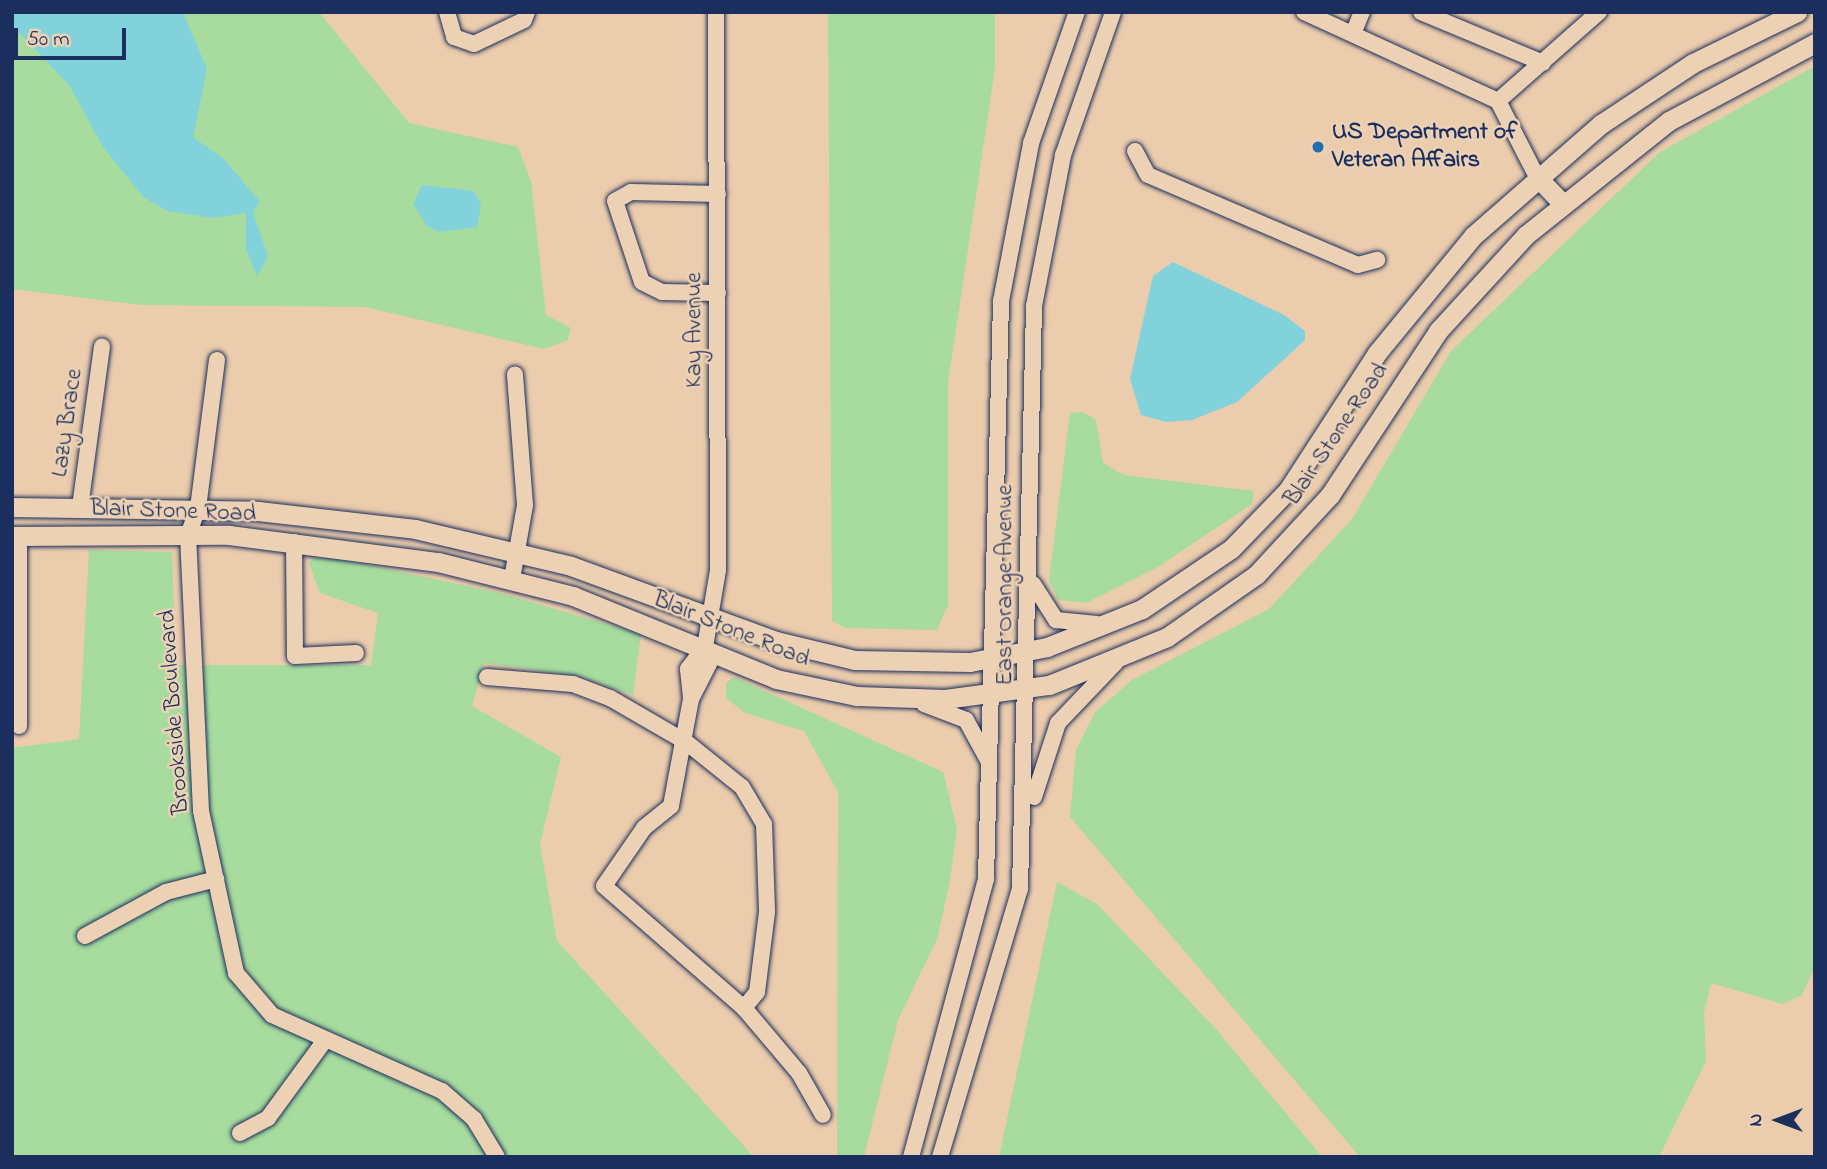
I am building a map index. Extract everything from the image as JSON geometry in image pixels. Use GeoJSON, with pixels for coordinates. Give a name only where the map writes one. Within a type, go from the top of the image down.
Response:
{"type":"FeatureCollection","features":[{"type":"Feature","properties":{"kind":"main road","name":"Blair Stone Road"},"geometry":{"type":"LineString","coordinates":[[12,507],[198,508],[343,518],[520,552],[710,617],[855,660],[993,659],[1029,652],[1120,620],[1189,581],[1270,511],[1410,309],[1473,236],[1537,177],[1601,124],[1693,63],[1797,12]]}},
{"type":"Feature","properties":{"kind":"main road","name":"Blair Stone Road"},"geometry":{"type":"LineString","coordinates":[[16,536],[188,535],[294,542],[412,557],[512,579],[705,647],[802,686],[901,700],[992,695],[1028,689],[1118,660],[1213,608],[1293,540],[1438,331],[1561,202],[1669,121],[1815,43]]}},
{"type":"Feature","properties":{"kind":"main road"},"geometry":{"type":"LineString","coordinates":[[1537,177],[1561,202]]}},
{"type":"Feature","properties":{"kind":"street"},"geometry":{"type":"LineString","coordinates":[[447,12],[454,37],[474,44],[524,20],[527,12]]}},
{"type":"Feature","properties":{"kind":"street","name":"Kay Avenue"},"geometry":{"type":"LineString","coordinates":[[716,12],[718,570],[705,647],[709,664],[691,699],[671,806],[643,828],[604,886],[744,1008]]}},
{"type":"Feature","properties":{"kind":"street","name":"East Orange Avenue"},"geometry":{"type":"LineString","coordinates":[[911,1157],[982,905],[992,770],[997,354],[1006,261],[1036,123],[1077,12]]}},
{"type":"Feature","properties":{"kind":"street","name":"East Orange Avenue"},"geometry":{"type":"LineString","coordinates":[[940,1157],[1009,941],[1026,837],[1031,360],[1040,260],[1070,130],[1113,12]]}},
{"type":"Feature","properties":{"kind":"street"},"geometry":{"type":"LineString","coordinates":[[1304,12],[1498,101],[1537,177]]}},
{"type":"Feature","properties":{"kind":"street"},"geometry":{"type":"LineString","coordinates":[[1353,34],[1362,12]]}},
{"type":"Feature","properties":{"kind":"street"},"geometry":{"type":"LineString","coordinates":[[1422,12],[1543,63]]}},
{"type":"Feature","properties":{"kind":"street"},"geometry":{"type":"LineString","coordinates":[[1498,101],[1600,12]]}},
{"type":"Feature","properties":{"kind":"street"},"geometry":{"type":"LineString","coordinates":[[1135,151],[1149,175],[1358,265],[1377,260]]}},
{"type":"Feature","properties":{"kind":"street"},"geometry":{"type":"LineString","coordinates":[[718,194],[631,192],[615,201],[642,282],[662,292],[718,293]]}},
{"type":"Feature","properties":{"kind":"street","name":"Lazy Brace"},"geometry":{"type":"LineString","coordinates":[[80,507],[102,346]]}},
{"type":"Feature","properties":{"kind":"street"},"geometry":{"type":"LineString","coordinates":[[188,535],[198,508],[217,360]]}},
{"type":"Feature","properties":{"kind":"street"},"geometry":{"type":"LineString","coordinates":[[512,579],[520,552],[525,505],[515,374]]}},
{"type":"Feature","properties":{"kind":"street","name":"Brookside Boulevard"},"geometry":{"type":"LineString","coordinates":[[188,535],[196,755],[216,879],[243,986],[272,1015],[442,1091],[490,1153]]}},
{"type":"Feature","properties":{"kind":"street"},"geometry":{"type":"LineString","coordinates":[[16,536],[19,726]]}},
{"type":"Feature","properties":{"kind":"street"},"geometry":{"type":"LineString","coordinates":[[294,542],[295,656],[356,653]]}},
{"type":"Feature","properties":{"kind":"street"},"geometry":{"type":"LineString","coordinates":[[1030,572],[1042,607],[1062,624],[1120,620]]}},
{"type":"Feature","properties":{"kind":"street"},"geometry":{"type":"LineString","coordinates":[[1026,837],[1058,723],[1118,660]]}},
{"type":"Feature","properties":{"kind":"street"},"geometry":{"type":"LineString","coordinates":[[487,677],[573,684],[685,742],[742,787],[764,824],[762,970],[744,1008],[799,1073],[823,1115]]}},
{"type":"Feature","properties":{"kind":"street"},"geometry":{"type":"LineString","coordinates":[[901,700],[966,720],[992,770]]}},
{"type":"Feature","properties":{"kind":"street"},"geometry":{"type":"LineString","coordinates":[[85,936],[166,892],[216,879]]}},
{"type":"Feature","properties":{"kind":"street"},"geometry":{"type":"LineString","coordinates":[[240,1133],[268,1118],[325,1040]]}},
{"type":"Feature","properties":{"kind":"green space"},"geometry":{"type":"Polygon","coordinates":[[[12,12],[319,12],[409,123],[518,147],[531,181],[546,315],[571,328],[568,340],[544,349],[365,307],[141,305],[12,289],[12,12]]]}},
{"type":"Feature","properties":{"kind":"green space"},"geometry":{"type":"Polygon","coordinates":[[[828,12],[995,12],[995,68],[948,383],[948,605],[937,630],[845,628],[832,621],[828,12]]]}},
{"type":"Feature","properties":{"kind":"green space"},"geometry":{"type":"Polygon","coordinates":[[[1815,66],[1815,966],[1802,995],[1783,1004],[1711,983],[1704,1013],[1706,1061],[1659,1157],[1360,1157],[1070,817],[1076,750],[1095,712],[1132,680],[1269,609],[1352,519],[1451,351],[1660,152],[1815,66]]]}},
{"type":"Feature","properties":{"kind":"green space"},"geometry":{"type":"Polygon","coordinates":[[[1083,412],[1096,420],[1103,463],[1124,475],[1254,491],[1252,504],[1158,567],[1086,603],[1058,600],[1049,580],[1070,413],[1083,412]]]}},
{"type":"Feature","properties":{"kind":"green space"},"geometry":{"type":"Polygon","coordinates":[[[89,550],[172,552],[176,665],[371,665],[378,613],[320,593],[309,564],[317,554],[500,593],[641,634],[633,695],[578,676],[484,663],[472,706],[561,757],[540,844],[557,941],[754,1157],[12,1157],[12,748],[79,739],[89,550]]]}},
{"type":"Feature","properties":{"kind":"green space"},"geometry":{"type":"Polygon","coordinates":[[[734,677],[943,772],[957,829],[950,879],[938,937],[898,1020],[864,1157],[837,1157],[838,792],[804,731],[745,713],[726,698],[726,683],[734,677]]]}},
{"type":"Feature","properties":{"kind":"green space"},"geometry":{"type":"Polygon","coordinates":[[[1057,882],[1097,904],[1215,1028],[1322,1157],[999,1157],[1057,882]]]}},
{"type":"Feature","properties":{"kind":"water"},"geometry":{"type":"Polygon","coordinates":[[[12,12],[183,12],[207,69],[193,137],[224,159],[260,202],[253,212],[268,256],[257,276],[246,249],[246,213],[213,218],[168,211],[143,197],[103,147],[69,85],[12,25],[12,12]]]}},
{"type":"Feature","properties":{"kind":"water"},"geometry":{"type":"Polygon","coordinates":[[[422,185],[474,191],[481,205],[477,227],[439,232],[427,226],[413,204],[422,185]]]}},
{"type":"Feature","properties":{"kind":"water"},"geometry":{"type":"Polygon","coordinates":[[[1173,262],[1284,315],[1305,331],[1305,340],[1237,402],[1192,420],[1166,422],[1141,415],[1130,379],[1153,276],[1173,262]]]}},
{"type":"Feature","properties":{"kind":"place","name":"US Department of Veteran Affairs"},"geometry":{"type":"Point","coordinates":[1318,147]}}]}
